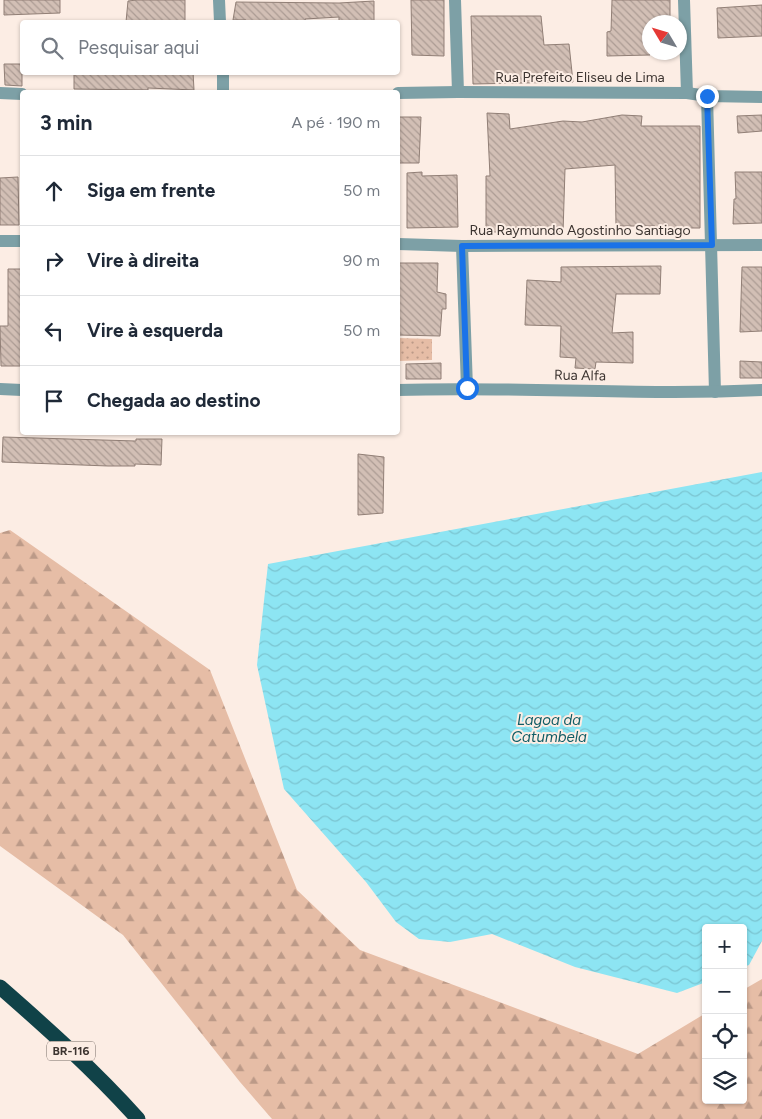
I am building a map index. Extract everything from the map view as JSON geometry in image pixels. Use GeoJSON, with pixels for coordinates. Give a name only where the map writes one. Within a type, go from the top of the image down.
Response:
{"type":"FeatureCollection","features":[{"type":"Feature","properties":{"kind":"highway","name":"BR-116"},"geometry":{"type":"LineString","coordinates":[[0,987],[38,1020],[113,1092],[138,1119]]}},
{"type":"Feature","properties":{"kind":"street"},"geometry":{"type":"LineString","coordinates":[[219,0],[220,20]]}},
{"type":"Feature","properties":{"kind":"street"},"geometry":{"type":"LineString","coordinates":[[455,0],[458,92]]}},
{"type":"Feature","properties":{"kind":"street"},"geometry":{"type":"LineString","coordinates":[[684,0],[688,93]]}},
{"type":"Feature","properties":{"kind":"street"},"geometry":{"type":"LineString","coordinates":[[223,75],[223,90]]}},
{"type":"Feature","properties":{"kind":"street"},"geometry":{"type":"LineString","coordinates":[[0,93],[20,94]]}},
{"type":"Feature","properties":{"kind":"street","name":"Rua Prefeito Eliseu de Lima"},"geometry":{"type":"LineString","coordinates":[[400,93],[688,93],[707,96],[762,97]]}},
{"type":"Feature","properties":{"kind":"street"},"geometry":{"type":"LineString","coordinates":[[707,96],[715,392]]}},
{"type":"Feature","properties":{"kind":"street"},"geometry":{"type":"LineString","coordinates":[[0,241],[20,241]]}},
{"type":"Feature","properties":{"kind":"street","name":"Rua Raymundo Agostinho Santiago"},"geometry":{"type":"LineString","coordinates":[[400,244],[462,246],[762,245]]}},
{"type":"Feature","properties":{"kind":"street"},"geometry":{"type":"LineString","coordinates":[[462,246],[467,388]]}},
{"type":"Feature","properties":{"kind":"street","name":"Rua Alfa"},"geometry":{"type":"LineString","coordinates":[[400,390],[467,388],[715,392],[762,390]]}},
{"type":"Feature","properties":{"kind":"street"},"geometry":{"type":"LineString","coordinates":[[0,389],[20,390]]}},
{"type":"Feature","properties":{"kind":"green space"},"geometry":{"type":"Polygon","coordinates":[[[400,338],[432,339],[432,360],[400,361],[400,338]]]}},
{"type":"Feature","properties":{"kind":"green space"},"geometry":{"type":"Polygon","coordinates":[[[10,530],[210,670],[297,890],[360,950],[638,1054],[702,1015],[702,1104],[747,1104],[747,988],[762,979],[762,1119],[272,1119],[240,1082],[123,935],[0,846],[0,533],[10,530]]]}},
{"type":"Feature","properties":{"kind":"water","name":"Lagoa da Catumbela"},"geometry":{"type":"Polygon","coordinates":[[[762,472],[762,941],[749,965],[747,966],[747,924],[702,924],[702,984],[677,993],[575,967],[492,934],[450,942],[419,939],[396,922],[366,882],[284,789],[257,665],[268,564],[762,472]]]}},
{"type":"Feature","properties":{"kind":"building"},"geometry":{"type":"Polygon","coordinates":[[[4,0],[60,0],[60,13],[4,15],[4,0]]]}},
{"type":"Feature","properties":{"kind":"building"},"geometry":{"type":"Polygon","coordinates":[[[185,0],[185,20],[126,20],[128,1],[185,0]]]}},
{"type":"Feature","properties":{"kind":"building"},"geometry":{"type":"Polygon","coordinates":[[[411,0],[444,0],[444,56],[412,55],[411,0]]]}},
{"type":"Feature","properties":{"kind":"building"},"geometry":{"type":"Polygon","coordinates":[[[612,0],[670,0],[670,15],[642,15],[642,55],[607,56],[607,32],[611,31],[612,0]]]}},
{"type":"Feature","properties":{"kind":"building"},"geometry":{"type":"Polygon","coordinates":[[[374,1],[374,20],[339,20],[339,17],[305,20],[233,20],[236,2],[339,3],[374,1]]]}},
{"type":"Feature","properties":{"kind":"building"},"geometry":{"type":"Polygon","coordinates":[[[762,5],[762,36],[718,38],[717,8],[762,5]]]}},
{"type":"Feature","properties":{"kind":"building"},"geometry":{"type":"Polygon","coordinates":[[[471,16],[541,16],[544,45],[569,44],[573,82],[473,84],[471,16]]]}},
{"type":"Feature","properties":{"kind":"building"},"geometry":{"type":"Polygon","coordinates":[[[4,64],[20,64],[22,86],[5,85],[4,64]]]}},
{"type":"Feature","properties":{"kind":"building"},"geometry":{"type":"Polygon","coordinates":[[[74,75],[193,75],[194,90],[148,88],[148,90],[74,89],[74,75]]]}},
{"type":"Feature","properties":{"kind":"building"},"geometry":{"type":"Polygon","coordinates":[[[487,113],[509,114],[510,129],[563,121],[582,122],[622,115],[642,116],[641,126],[700,126],[700,228],[616,226],[615,165],[565,169],[563,233],[538,232],[538,226],[505,228],[505,232],[486,232],[486,176],[490,176],[487,113]]]}},
{"type":"Feature","properties":{"kind":"building"},"geometry":{"type":"Polygon","coordinates":[[[762,115],[762,131],[738,133],[737,116],[762,115]]]}},
{"type":"Feature","properties":{"kind":"building"},"geometry":{"type":"Polygon","coordinates":[[[400,117],[421,117],[419,163],[400,163],[400,117]]]}},
{"type":"Feature","properties":{"kind":"building"},"geometry":{"type":"Polygon","coordinates":[[[422,172],[422,176],[457,175],[458,227],[407,228],[407,173],[422,172]]]}},
{"type":"Feature","properties":{"kind":"building"},"geometry":{"type":"Polygon","coordinates":[[[735,172],[762,172],[762,223],[733,224],[734,199],[736,199],[735,172]]]}},
{"type":"Feature","properties":{"kind":"building"},"geometry":{"type":"Polygon","coordinates":[[[18,177],[19,225],[0,225],[0,178],[18,177]]]}},
{"type":"Feature","properties":{"kind":"building"},"geometry":{"type":"Polygon","coordinates":[[[400,263],[438,263],[437,292],[446,294],[446,309],[442,309],[440,336],[400,335],[400,263]]]}},
{"type":"Feature","properties":{"kind":"building"},"geometry":{"type":"Polygon","coordinates":[[[661,266],[660,294],[616,294],[612,333],[633,332],[633,363],[596,362],[595,369],[575,368],[576,358],[560,357],[561,326],[525,325],[527,280],[561,282],[561,267],[661,266]]]}},
{"type":"Feature","properties":{"kind":"building"},"geometry":{"type":"Polygon","coordinates":[[[742,267],[762,267],[762,331],[740,332],[742,267]]]}},
{"type":"Feature","properties":{"kind":"building"},"geometry":{"type":"Polygon","coordinates":[[[8,269],[20,269],[20,366],[1,366],[0,326],[8,326],[8,269]]]}},
{"type":"Feature","properties":{"kind":"building"},"geometry":{"type":"Polygon","coordinates":[[[740,361],[762,362],[762,378],[740,378],[740,361]]]}},
{"type":"Feature","properties":{"kind":"building"},"geometry":{"type":"Polygon","coordinates":[[[441,363],[441,379],[406,379],[406,364],[441,363]]]}},
{"type":"Feature","properties":{"kind":"building"},"geometry":{"type":"Polygon","coordinates":[[[3,437],[136,441],[136,439],[162,439],[161,465],[108,466],[2,462],[3,437]]]}},
{"type":"Feature","properties":{"kind":"building"},"geometry":{"type":"Polygon","coordinates":[[[358,454],[384,457],[383,513],[358,515],[358,454]]]}},
{"type":"Feature","properties":{"kind":"route"},"geometry":{"type":"LineString","coordinates":[[467,388],[462,246],[712,245],[707,96]]}}]}
